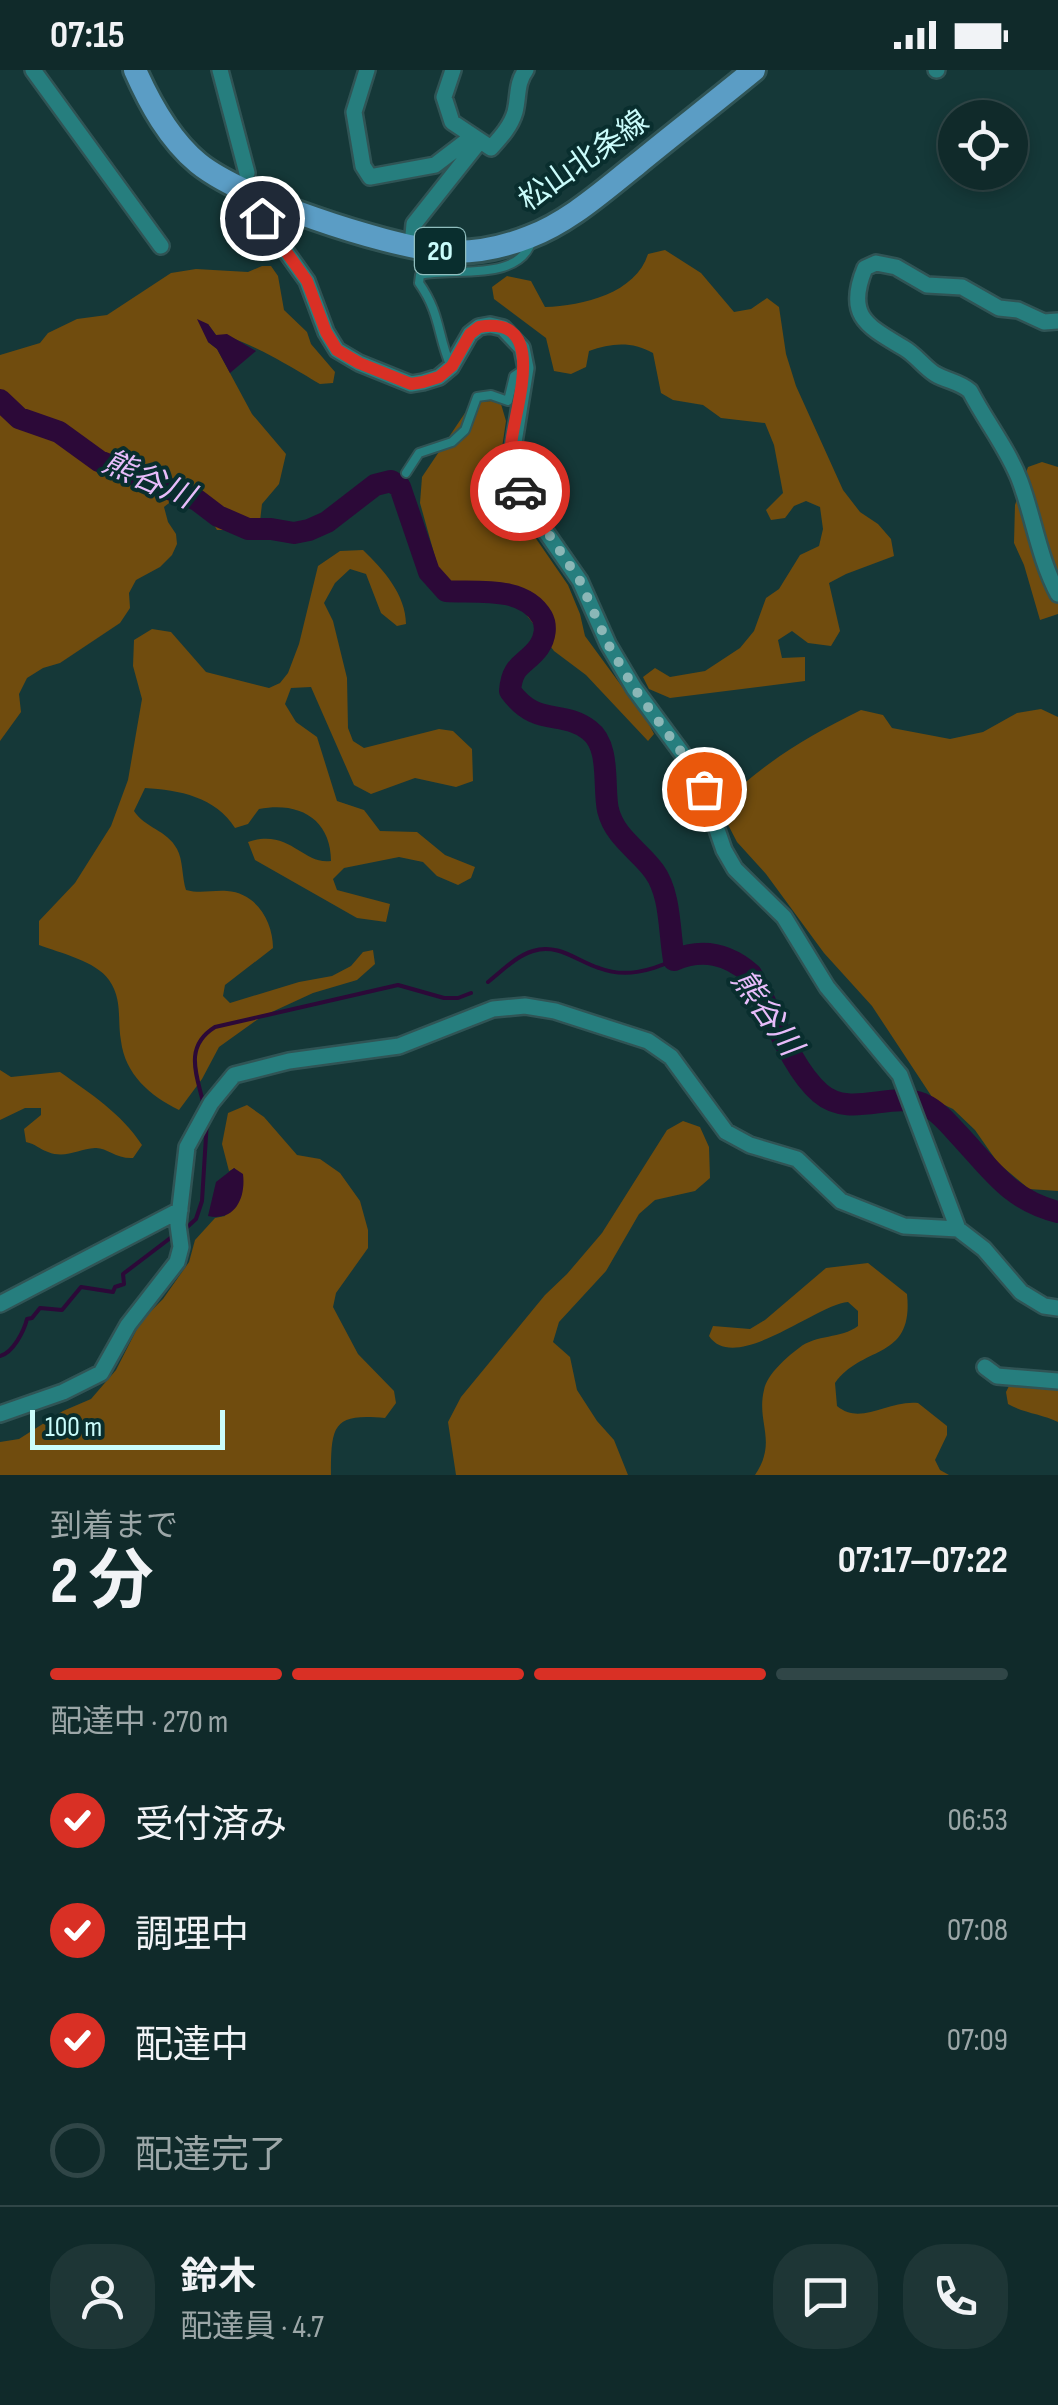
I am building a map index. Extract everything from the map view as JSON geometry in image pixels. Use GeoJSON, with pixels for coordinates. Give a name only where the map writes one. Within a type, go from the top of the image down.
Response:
{"type":"FeatureCollection","features":[{"type":"Feature","properties":{"kind":"main road","name":"松山北条線"},"geometry":{"type":"LineString","coordinates":[[135,70],[146,96],[172,136],[198,163],[221,178],[286,207],[412,246],[464,252],[534,236],[592,200],[754,70]]}},
{"type":"Feature","properties":{"kind":"street"},"geometry":{"type":"LineString","coordinates":[[33,70],[160,246]]}},
{"type":"Feature","properties":{"kind":"street"},"geometry":{"type":"LineString","coordinates":[[220,70],[247,173]]}},
{"type":"Feature","properties":{"kind":"street"},"geometry":{"type":"LineString","coordinates":[[367,70],[354,112],[363,166],[370,177],[435,165],[476,139]]}},
{"type":"Feature","properties":{"kind":"street"},"geometry":{"type":"LineString","coordinates":[[453,70],[444,97],[452,122],[491,148],[505,134],[515,110],[519,80],[526,70]]}},
{"type":"Feature","properties":{"kind":"street"},"geometry":{"type":"LineString","coordinates":[[412,246],[414,224],[476,139]]}},
{"type":"Feature","properties":{"kind":"street"},"geometry":{"type":"LineString","coordinates":[[262,218],[307,281],[337,350],[386,376],[411,384],[439,377],[452,366],[470,334],[479,327],[503,328],[522,348],[526,368],[511,461],[525,502],[572,569],[608,644],[642,702],[693,768],[735,869],[784,916],[833,996],[890,1058],[908,1094],[958,1230]]}},
{"type":"Feature","properties":{"kind":"street"},"geometry":{"type":"LineString","coordinates":[[1058,321],[1044,322],[1018,310],[990,304],[970,290],[950,284],[927,284],[896,267],[876,263],[864,268],[857,297],[860,316],[874,331],[912,353],[939,376],[962,384],[970,392],[1005,448],[1020,481],[1042,556],[1058,594]]}},
{"type":"Feature","properties":{"kind":"street"},"geometry":{"type":"LineString","coordinates":[[0,1414],[63,1392],[101,1373],[128,1325],[177,1262],[182,1247],[179,1218],[185,1160],[195,1130],[234,1075],[289,1060],[399,1046],[493,1009],[525,1006],[556,1011],[648,1041],[671,1057],[726,1132],[750,1145],[797,1160],[841,1201],[904,1226],[958,1230],[984,1249],[1020,1292],[1044,1306],[1058,1308]]}},
{"type":"Feature","properties":{"kind":"street"},"geometry":{"type":"LineString","coordinates":[[0,1304],[179,1218]]}},
{"type":"Feature","properties":{"kind":"street"},"geometry":{"type":"LineString","coordinates":[[985,1367],[998,1376],[1058,1381]]}},
{"type":"Feature","properties":{"kind":"lane"},"geometry":{"type":"LineString","coordinates":[[452,366],[443,348],[436,311],[419,283],[420,274],[510,266],[529,252],[534,236]]}},
{"type":"Feature","properties":{"kind":"lane"},"geometry":{"type":"LineString","coordinates":[[406,473],[418,453],[452,442],[465,430],[477,397],[491,394],[508,401],[514,376],[526,368]]}},
{"type":"Feature","properties":{"kind":"shaded area"},"geometry":{"type":"Polygon","coordinates":[[[665,250],[701,273],[734,312],[751,309],[767,298],[779,307],[786,354],[796,386],[843,490],[860,512],[891,539],[894,556],[829,583],[840,631],[831,646],[808,643],[792,631],[778,640],[782,658],[805,657],[805,681],[670,698],[649,689],[643,677],[655,668],[670,677],[705,671],[740,648],[754,631],[766,598],[779,589],[800,555],[819,546],[823,529],[820,507],[806,501],[794,506],[785,518],[771,520],[766,510],[783,493],[774,445],[765,423],[721,418],[703,405],[673,400],[661,393],[653,353],[637,346],[597,348],[589,351],[586,367],[571,374],[554,371],[546,338],[494,299],[492,287],[507,276],[531,281],[545,307],[591,300],[620,288],[642,267],[648,254],[665,250]]]}},
{"type":"Feature","properties":{"kind":"shaded area"},"geometry":{"type":"Polygon","coordinates":[[[271,266],[278,276],[284,310],[307,332],[311,344],[335,372],[333,383],[320,384],[253,347],[216,335],[208,324],[208,342],[217,349],[252,414],[286,454],[279,484],[262,504],[259,530],[217,530],[201,508],[188,500],[173,501],[164,507],[176,534],[172,555],[160,567],[136,580],[129,593],[130,608],[120,623],[60,663],[27,678],[19,694],[21,712],[0,741],[0,355],[40,343],[48,333],[77,319],[107,315],[171,273],[196,269],[248,272],[271,266]]]}},
{"type":"Feature","properties":{"kind":"shaded area"},"geometry":{"type":"Polygon","coordinates":[[[197,319],[208,324],[216,335],[227,334],[256,351],[230,373],[197,319]]]}},
{"type":"Feature","properties":{"kind":"shaded area"},"geometry":{"type":"Polygon","coordinates":[[[478,402],[501,404],[506,421],[502,448],[517,511],[568,585],[585,636],[648,722],[654,734],[648,741],[586,675],[554,651],[522,609],[491,594],[453,586],[439,571],[420,503],[422,477],[465,413],[478,402]]]}},
{"type":"Feature","properties":{"kind":"shaded area"},"geometry":{"type":"Polygon","coordinates":[[[1042,462],[1058,467],[1058,614],[1040,620],[1014,543],[1015,505],[1028,467],[1042,462]]]}},
{"type":"Feature","properties":{"kind":"shaded area"},"geometry":{"type":"Polygon","coordinates":[[[363,550],[398,593],[406,624],[397,626],[381,613],[366,574],[350,569],[335,583],[324,603],[333,621],[347,678],[348,728],[353,741],[364,748],[439,729],[453,731],[472,749],[473,781],[456,787],[415,778],[371,794],[354,785],[311,687],[291,688],[285,704],[296,722],[317,737],[337,801],[364,810],[380,831],[417,832],[445,855],[475,867],[471,878],[458,885],[437,876],[423,862],[399,857],[344,868],[333,879],[337,890],[390,904],[386,922],[357,918],[255,860],[248,842],[262,839],[285,843],[312,858],[331,861],[325,834],[310,816],[287,808],[259,809],[248,824],[235,828],[218,809],[196,797],[145,788],[134,811],[168,837],[177,849],[186,890],[227,891],[247,897],[261,910],[270,928],[273,948],[225,985],[223,996],[230,1003],[332,976],[351,966],[363,952],[373,950],[375,964],[357,980],[313,993],[261,1017],[219,1047],[179,1110],[149,1091],[133,1074],[123,1053],[118,1002],[109,980],[87,963],[39,945],[39,921],[75,883],[111,826],[128,780],[142,699],[133,666],[134,640],[152,629],[171,632],[206,672],[269,688],[288,673],[318,566],[340,551],[363,550]]]}},
{"type":"Feature","properties":{"kind":"shaded area"},"geometry":{"type":"Polygon","coordinates":[[[1041,709],[1058,717],[1058,1191],[1029,1189],[998,1163],[975,1130],[953,1109],[934,1100],[872,1006],[824,953],[766,874],[737,842],[723,815],[725,801],[756,773],[806,739],[861,710],[883,715],[892,728],[950,739],[983,732],[1017,713],[1041,709]]]}},
{"type":"Feature","properties":{"kind":"shaded area"},"geometry":{"type":"Polygon","coordinates":[[[0,1070],[11,1077],[60,1072],[115,1114],[142,1145],[133,1158],[99,1148],[54,1154],[26,1142],[24,1129],[41,1115],[41,1108],[25,1108],[0,1120],[0,1070]]]}},
{"type":"Feature","properties":{"kind":"shaded area"},"geometry":{"type":"Polygon","coordinates":[[[247,1105],[264,1117],[297,1155],[320,1159],[340,1173],[360,1201],[368,1230],[368,1248],[336,1293],[333,1307],[358,1354],[394,1391],[396,1403],[385,1418],[355,1418],[338,1426],[332,1444],[331,1475],[0,1475],[0,1442],[19,1439],[63,1411],[91,1399],[116,1370],[141,1321],[163,1299],[189,1262],[195,1240],[215,1218],[225,1216],[235,1168],[229,1171],[222,1144],[228,1113],[247,1105]]]}},
{"type":"Feature","properties":{"kind":"shaded area"},"geometry":{"type":"Polygon","coordinates":[[[683,1121],[700,1127],[709,1147],[710,1178],[695,1191],[655,1200],[639,1214],[606,1271],[559,1322],[553,1342],[570,1357],[577,1390],[614,1440],[628,1475],[456,1475],[448,1422],[461,1397],[602,1233],[667,1130],[683,1121]]]}},
{"type":"Feature","properties":{"kind":"shaded area"},"geometry":{"type":"Polygon","coordinates":[[[234,1168],[243,1174],[243,1192],[237,1206],[225,1215],[208,1216],[216,1182],[234,1168]]]}},
{"type":"Feature","properties":{"kind":"shaded area"},"geometry":{"type":"Polygon","coordinates":[[[868,1263],[907,1294],[907,1315],[903,1331],[895,1341],[846,1371],[835,1383],[837,1406],[855,1414],[918,1403],[947,1426],[935,1460],[940,1470],[949,1475],[755,1475],[765,1452],[762,1402],[769,1378],[783,1361],[806,1344],[858,1326],[858,1311],[848,1302],[834,1306],[756,1343],[737,1347],[721,1346],[709,1336],[713,1326],[750,1329],[826,1268],[868,1263]]]}},
{"type":"Feature","properties":{"kind":"shaded area"},"geometry":{"type":"Polygon","coordinates":[[[1058,1376],[1058,1422],[1008,1404],[1006,1392],[1013,1378],[1058,1376]]]}},
{"type":"Feature","properties":{"kind":"waterway","name":"熊谷川"},"geometry":{"type":"LineString","coordinates":[[0,400],[19,418],[59,432],[99,461],[197,500],[218,516],[248,529],[294,533],[309,530],[327,522],[375,485],[391,481],[400,487],[429,572],[446,591],[511,595],[534,607],[542,617],[543,640],[517,670],[510,691],[530,710],[579,724],[596,737],[603,756],[611,820],[654,871],[664,891],[674,960],[695,954],[715,955],[742,967],[751,974],[799,1068],[820,1093],[844,1104],[897,1100],[923,1104],[942,1117],[1014,1191],[1058,1212]]}},
{"type":"Feature","properties":{"kind":"waterway"},"geometry":{"type":"LineString","coordinates":[[488,982],[521,956],[542,949],[559,951],[618,973],[647,970],[674,960]]}},
{"type":"Feature","properties":{"kind":"waterway"},"geometry":{"type":"LineString","coordinates":[[204,1106],[196,1053],[199,1043],[215,1027],[398,985],[444,998],[471,993]]}},
{"type":"Feature","properties":{"kind":"waterway"},"geometry":{"type":"LineString","coordinates":[[185,1229],[196,1219],[202,1201],[207,1120]]}},
{"type":"Feature","properties":{"kind":"waterway"},"geometry":{"type":"LineString","coordinates":[[0,1356],[13,1346],[27,1319],[40,1308],[62,1310],[81,1287],[113,1292],[124,1284],[123,1274],[173,1236]]}},
{"type":"Feature","properties":{"kind":"way so far"},"geometry":{"type":"LineString","coordinates":[[520,491],[580,581],[608,644],[634,688],[704,789]]}},
{"type":"Feature","properties":{"kind":"route"},"geometry":{"type":"LineString","coordinates":[[262,218],[307,281],[337,350],[386,376],[411,384],[439,377],[452,366],[470,334],[479,327],[503,328],[513,336],[522,348],[526,368],[511,444],[511,461],[520,491]]}}]}
